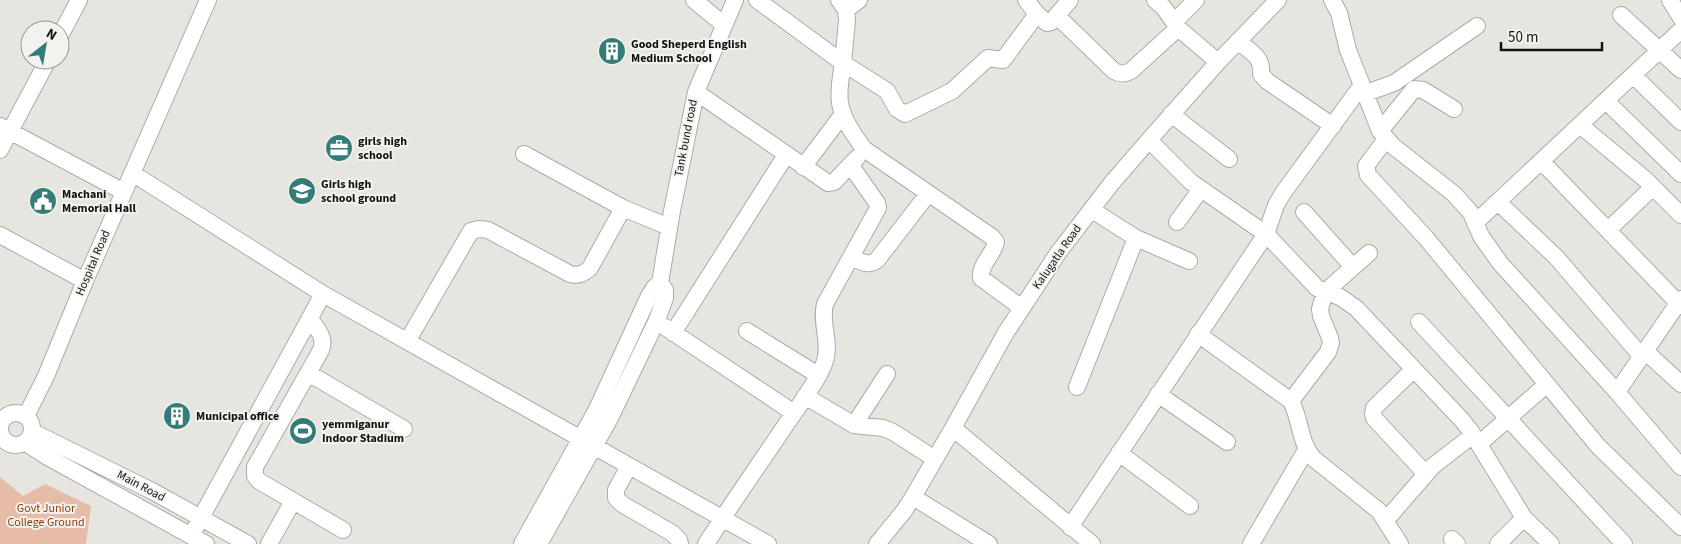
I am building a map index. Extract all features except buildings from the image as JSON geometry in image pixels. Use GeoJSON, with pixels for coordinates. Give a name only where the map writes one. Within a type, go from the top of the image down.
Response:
{"type":"FeatureCollection","features":[{"type":"Feature","properties":{"kind":"street"},"geometry":{"type":"LineString","coordinates":[[68,20],[79,0]]}},
{"type":"Feature","properties":{"kind":"street","name":"Hospital Road"},"geometry":{"type":"LineString","coordinates":[[26,416],[46,376],[85,281],[208,0]]}},
{"type":"Feature","properties":{"kind":"street"},"geometry":{"type":"LineString","coordinates":[[694,0],[724,25]]}},
{"type":"Feature","properties":{"kind":"street","name":"Tank bund road"},"geometry":{"type":"LineString","coordinates":[[660,283],[669,227],[696,92],[735,0]]}},
{"type":"Feature","properties":{"kind":"street"},"geometry":{"type":"LineString","coordinates":[[757,0],[843,63],[887,91],[897,109],[905,114],[952,91],[988,58],[1003,60],[1037,14]]}},
{"type":"Feature","properties":{"kind":"street"},"geometry":{"type":"LineString","coordinates":[[1026,0],[1047,23],[1051,22],[1070,0]]}},
{"type":"Feature","properties":{"kind":"street"},"geometry":{"type":"LineString","coordinates":[[1155,0],[1164,8],[1176,25],[1218,62]]}},
{"type":"Feature","properties":{"kind":"street"},"geometry":{"type":"LineString","coordinates":[[1057,16],[1114,71],[1119,74],[1126,74],[1176,25],[1196,0]]}},
{"type":"Feature","properties":{"kind":"street","name":"Kalugatla Road"},"geometry":{"type":"LineString","coordinates":[[877,544],[913,497],[954,428],[1005,334],[1058,253],[1171,114],[1278,0]]}},
{"type":"Feature","properties":{"kind":"street"},"geometry":{"type":"LineString","coordinates":[[1332,0],[1339,13],[1346,45],[1383,135],[1393,146],[1454,194],[1471,213],[1481,236],[1500,263],[1681,466]]}},
{"type":"Feature","properties":{"kind":"street"},"geometry":{"type":"LineString","coordinates":[[1670,0],[1681,18]]}},
{"type":"Feature","properties":{"kind":"street"},"geometry":{"type":"LineString","coordinates":[[848,3],[840,103],[852,133],[864,149],[992,237],[996,242],[995,248],[982,268],[981,278],[1022,308]]}},
{"type":"Feature","properties":{"kind":"street"},"geometry":{"type":"LineString","coordinates":[[1621,15],[1681,70]]}},
{"type":"Feature","properties":{"kind":"street"},"geometry":{"type":"LineString","coordinates":[[1070,526],[1266,234],[1276,205],[1283,193],[1333,126],[1364,89],[1394,83],[1478,26]]}},
{"type":"Feature","properties":{"kind":"street"},"geometry":{"type":"LineString","coordinates":[[1476,223],[1681,30]]}},
{"type":"Feature","properties":{"kind":"street"},"geometry":{"type":"LineString","coordinates":[[1238,41],[1260,60],[1262,64],[1261,74],[1267,82],[1333,126]]}},
{"type":"Feature","properties":{"kind":"street"},"geometry":{"type":"LineString","coordinates":[[0,150],[5,129],[42,70]]}},
{"type":"Feature","properties":{"kind":"street"},"geometry":{"type":"LineString","coordinates":[[1633,75],[1681,122]]}},
{"type":"Feature","properties":{"kind":"street"},"geometry":{"type":"LineString","coordinates":[[1454,109],[1423,90],[1414,89],[1383,135],[1366,166],[1368,176],[1426,238],[1598,446],[1681,527]]}},
{"type":"Feature","properties":{"kind":"street"},"geometry":{"type":"LineString","coordinates":[[696,92],[828,183],[834,182],[851,166],[864,149]]}},
{"type":"Feature","properties":{"kind":"street"},"geometry":{"type":"LineString","coordinates":[[1606,101],[1681,174]]}},
{"type":"Feature","properties":{"kind":"street"},"geometry":{"type":"LineString","coordinates":[[804,167],[843,114]]}},
{"type":"Feature","properties":{"kind":"street"},"geometry":{"type":"LineString","coordinates":[[1171,114],[1229,159]]}},
{"type":"Feature","properties":{"kind":"street"},"geometry":{"type":"LineString","coordinates":[[1580,126],[1633,169],[1681,215]]}},
{"type":"Feature","properties":{"kind":"street"},"geometry":{"type":"LineString","coordinates":[[5,129],[124,192]]}},
{"type":"Feature","properties":{"kind":"street"},"geometry":{"type":"LineString","coordinates":[[1149,140],[1182,175],[1266,234],[1311,282],[1325,292],[1340,297],[1356,308],[1460,418],[1476,439],[1524,518],[1551,544]]}},
{"type":"Feature","properties":{"kind":"street"},"geometry":{"type":"LineString","coordinates":[[524,154],[623,208],[669,227]]}},
{"type":"Feature","properties":{"kind":"street"},"geometry":{"type":"LineString","coordinates":[[673,333],[786,155]]}},
{"type":"Feature","properties":{"kind":"street"},"geometry":{"type":"LineString","coordinates":[[1541,161],[1680,302],[1617,392]]}},
{"type":"Feature","properties":{"kind":"street"},"geometry":{"type":"LineString","coordinates":[[706,544],[794,413],[825,363],[827,356],[823,319],[825,304],[878,208],[877,203],[851,166]]}},
{"type":"Feature","properties":{"kind":"street"},"geometry":{"type":"LineString","coordinates":[[132,173],[323,294],[408,340],[768,544]]}},
{"type":"Feature","properties":{"kind":"street"},"geometry":{"type":"LineString","coordinates":[[1608,230],[1653,187]]}},
{"type":"Feature","properties":{"kind":"street"},"geometry":{"type":"LineString","coordinates":[[1177,222],[1201,189]]}},
{"type":"Feature","properties":{"kind":"street"},"geometry":{"type":"LineString","coordinates":[[851,257],[866,264],[877,260],[928,194]]}},
{"type":"Feature","properties":{"kind":"street"},"geometry":{"type":"LineString","coordinates":[[1498,202],[1556,257],[1644,354],[1681,384]]}},
{"type":"Feature","properties":{"kind":"street"},"geometry":{"type":"LineString","coordinates":[[408,340],[471,231],[479,229],[488,230],[570,274],[583,274],[590,268],[623,208]]}},
{"type":"Feature","properties":{"kind":"street"},"geometry":{"type":"LineString","coordinates":[[1092,210],[1136,238],[1189,261]]}},
{"type":"Feature","properties":{"kind":"street"},"geometry":{"type":"LineString","coordinates":[[1304,212],[1353,267]]}},
{"type":"Feature","properties":{"kind":"street"},"geometry":{"type":"LineString","coordinates":[[0,235],[85,281]]}},
{"type":"Feature","properties":{"kind":"street"},"geometry":{"type":"LineString","coordinates":[[1077,387],[1136,238]]}},
{"type":"Feature","properties":{"kind":"street"},"geometry":{"type":"LineString","coordinates":[[1290,401],[1328,352],[1331,344],[1320,309],[1325,292],[1369,253]]}},
{"type":"Feature","properties":{"kind":"street"},"geometry":{"type":"LineString","coordinates":[[522,544],[587,443],[610,418],[657,320],[665,298],[665,290],[660,283],[654,288],[648,298],[596,411],[587,443],[539,544]]}},
{"type":"Feature","properties":{"kind":"street"},"geometry":{"type":"LineString","coordinates":[[191,536],[323,294]]}},
{"type":"Feature","properties":{"kind":"street"},"geometry":{"type":"LineString","coordinates":[[310,319],[322,335],[324,344],[255,467],[255,476],[259,482],[344,530]]}},
{"type":"Feature","properties":{"kind":"street"},"geometry":{"type":"LineString","coordinates":[[657,320],[673,333],[794,413]]}},
{"type":"Feature","properties":{"kind":"street"},"geometry":{"type":"LineString","coordinates":[[1420,322],[1624,544]]}},
{"type":"Feature","properties":{"kind":"street"},"geometry":{"type":"LineString","coordinates":[[747,331],[818,375]]}},
{"type":"Feature","properties":{"kind":"street"},"geometry":{"type":"LineString","coordinates":[[1198,334],[1290,401],[1295,408],[1306,450],[1313,458],[1379,511],[1400,544]]}},
{"type":"Feature","properties":{"kind":"street"},"geometry":{"type":"LineString","coordinates":[[1414,369],[1374,408],[1373,414],[1374,418],[1426,474]]}},
{"type":"Feature","properties":{"kind":"street"},"geometry":{"type":"LineString","coordinates":[[308,373],[404,428]]}},
{"type":"Feature","properties":{"kind":"street"},"geometry":{"type":"LineString","coordinates":[[854,426],[887,374]]}},
{"type":"Feature","properties":{"kind":"street"},"geometry":{"type":"LineString","coordinates":[[1386,520],[1434,466],[1508,418],[1546,385]]}},
{"type":"Feature","properties":{"kind":"street"},"geometry":{"type":"LineString","coordinates":[[1158,394],[1227,442]]}},
{"type":"Feature","properties":{"kind":"street"},"geometry":{"type":"LineString","coordinates":[[805,396],[854,426],[883,428],[893,432],[935,458]]}},
{"type":"Feature","properties":{"kind":"street","name":"Main Road"},"geometry":{"type":"LineString","coordinates":[[26,416],[16,413],[6,416],[1,428],[5,441],[15,446],[29,437]]}},
{"type":"Feature","properties":{"kind":"street"},"geometry":{"type":"LineString","coordinates":[[26,416],[32,424],[29,437]]}},
{"type":"Feature","properties":{"kind":"street"},"geometry":{"type":"LineString","coordinates":[[954,428],[1070,526],[1086,542]]}},
{"type":"Feature","properties":{"kind":"street","name":"Main Road"},"geometry":{"type":"LineString","coordinates":[[29,437],[152,491],[248,544]]}},
{"type":"Feature","properties":{"kind":"street","name":"Main Road"},"geometry":{"type":"LineString","coordinates":[[29,437],[46,456],[206,544]]}},
{"type":"Feature","properties":{"kind":"street"},"geometry":{"type":"LineString","coordinates":[[1251,544],[1306,450]]}},
{"type":"Feature","properties":{"kind":"street"},"geometry":{"type":"LineString","coordinates":[[1119,453],[1190,506]]}},
{"type":"Feature","properties":{"kind":"street"},"geometry":{"type":"LineString","coordinates":[[629,466],[616,490],[616,498],[622,504],[672,533],[679,540],[680,544]]}},
{"type":"Feature","properties":{"kind":"street"},"geometry":{"type":"LineString","coordinates":[[913,497],[989,544]]}},
{"type":"Feature","properties":{"kind":"street"},"geometry":{"type":"LineString","coordinates":[[269,544],[293,501]]}},
{"type":"Feature","properties":{"kind":"street"},"geometry":{"type":"LineString","coordinates":[[1498,544],[1524,518]]}},
{"type":"Feature","properties":{"kind":"green space","name":"Govt Junior College Ground"},"geometry":{"type":"Polygon","coordinates":[[[0,477],[23,496],[45,484],[91,506],[86,544],[0,544],[0,477]]]}},
{"type":"Feature","properties":{"kind":"place","name":"Good Sheperd English Medium School"},"geometry":{"type":"Point","coordinates":[612,51]}},
{"type":"Feature","properties":{"kind":"place","name":"girls high school"},"geometry":{"type":"Point","coordinates":[339,148]}},
{"type":"Feature","properties":{"kind":"place","name":"Girls high school ground"},"geometry":{"type":"Point","coordinates":[302,191]}},
{"type":"Feature","properties":{"kind":"place","name":"Machani Memorial Hall"},"geometry":{"type":"Point","coordinates":[43,201]}},
{"type":"Feature","properties":{"kind":"place","name":"Municipal office"},"geometry":{"type":"Point","coordinates":[177,416]}},
{"type":"Feature","properties":{"kind":"place","name":"yemmiganur Indoor Stadium"},"geometry":{"type":"Point","coordinates":[303,431]}}]}
